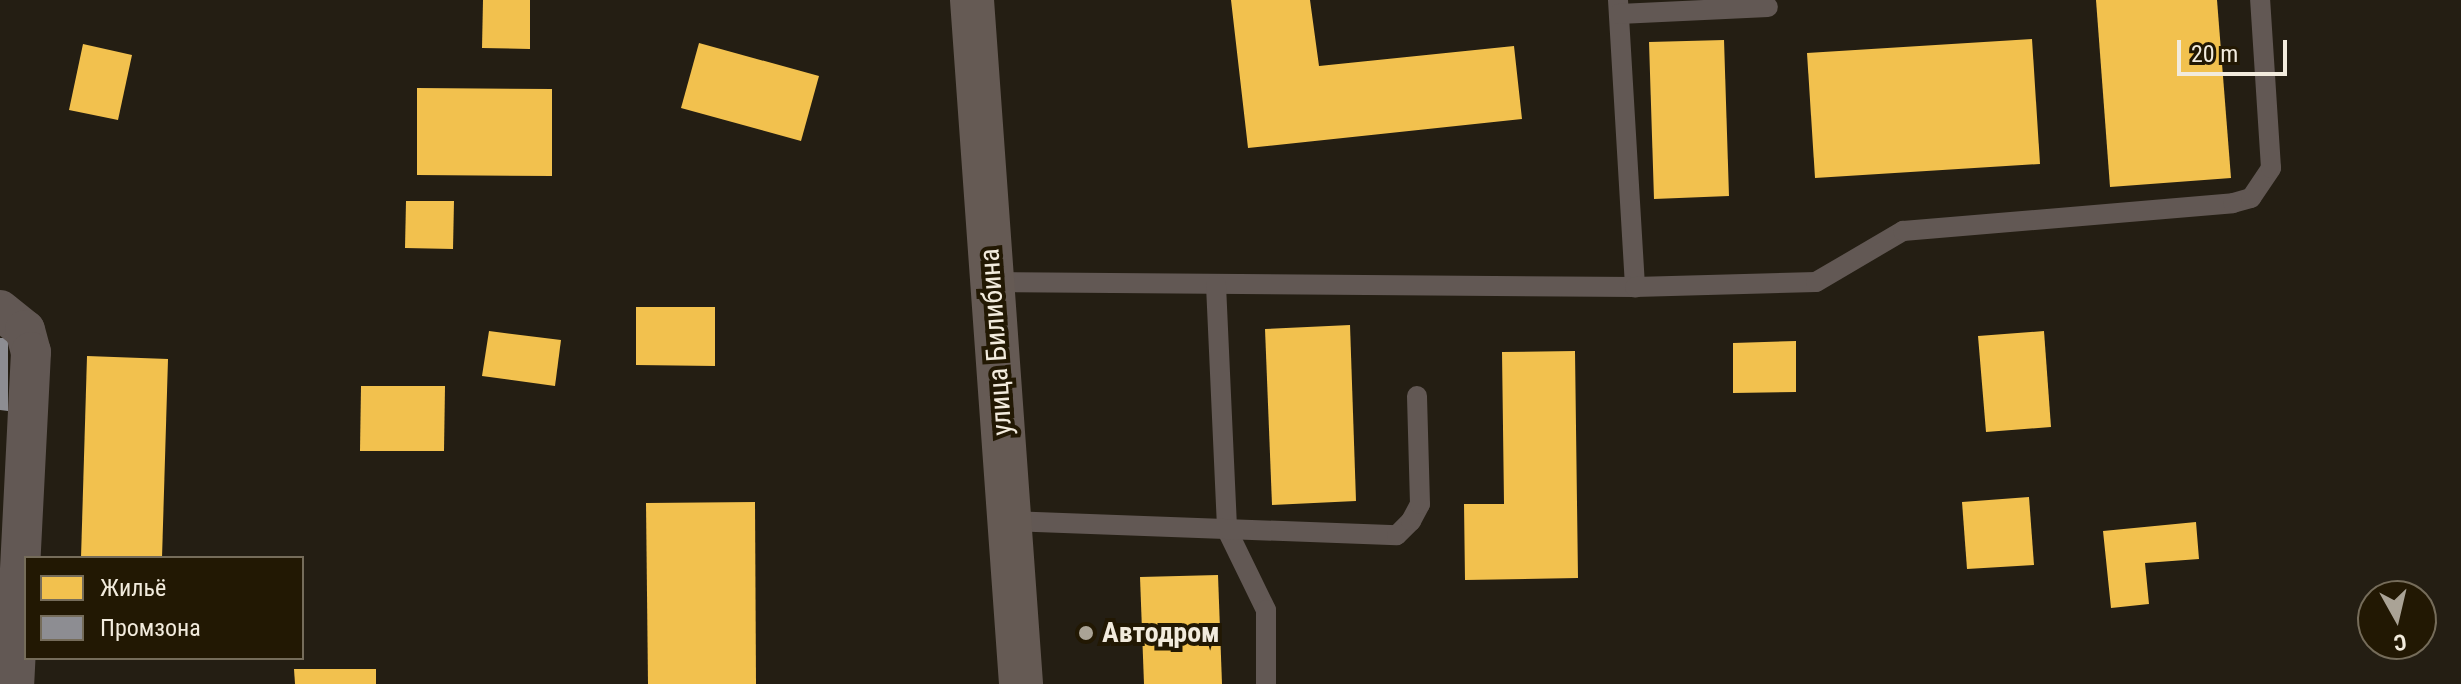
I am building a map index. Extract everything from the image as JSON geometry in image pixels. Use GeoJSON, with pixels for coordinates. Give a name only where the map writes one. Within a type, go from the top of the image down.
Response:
{"type":"FeatureCollection","features":[{"type":"Feature","properties":{"kind":"main road","name":"улица Билибина"},"geometry":{"type":"LineString","coordinates":[[972,0],[1021,684]]}},
{"type":"Feature","properties":{"kind":"street"},"geometry":{"type":"LineString","coordinates":[[0,310],[25,330],[31,352],[14,684]]}},
{"type":"Feature","properties":{"kind":"lane"},"geometry":{"type":"LineString","coordinates":[[992,282],[1635,287],[1816,282],[1903,231],[2233,203],[2251,198],[2271,168],[2260,0]]}},
{"type":"Feature","properties":{"kind":"lane"},"geometry":{"type":"LineString","coordinates":[[1635,287],[1618,7],[1768,7]]}},
{"type":"Feature","properties":{"kind":"lane"},"geometry":{"type":"LineString","coordinates":[[1216,285],[1227,530],[1266,610],[1266,684]]}},
{"type":"Feature","properties":{"kind":"lane"},"geometry":{"type":"LineString","coordinates":[[1009,521],[1397,535],[1411,521],[1420,504],[1417,396]]}},
{"type":"Feature","properties":{"kind":"building: Жильё"},"geometry":{"type":"Polygon","coordinates":[[[483,0],[530,0],[530,49],[482,48],[483,0]]]}},
{"type":"Feature","properties":{"kind":"building: Жильё"},"geometry":{"type":"Polygon","coordinates":[[[1231,0],[1310,0],[1319,66],[1514,46],[1522,119],[1248,148],[1231,0]]]}},
{"type":"Feature","properties":{"kind":"building: Жильё"},"geometry":{"type":"Polygon","coordinates":[[[2096,0],[2217,0],[2231,178],[2110,187],[2096,0]]]}},
{"type":"Feature","properties":{"kind":"building: Жильё"},"geometry":{"type":"Polygon","coordinates":[[[2032,39],[2040,164],[1815,178],[1807,53],[2032,39]]]}},
{"type":"Feature","properties":{"kind":"building: Жильё"},"geometry":{"type":"Polygon","coordinates":[[[1724,40],[1729,196],[1654,199],[1649,42],[1724,40]]]}},
{"type":"Feature","properties":{"kind":"building: Жильё"},"geometry":{"type":"Polygon","coordinates":[[[699,43],[819,76],[801,141],[681,108],[699,43]]]}},
{"type":"Feature","properties":{"kind":"building: Жильё"},"geometry":{"type":"Polygon","coordinates":[[[83,44],[132,55],[118,120],[69,110],[83,44]]]}},
{"type":"Feature","properties":{"kind":"building: Жильё"},"geometry":{"type":"Polygon","coordinates":[[[417,88],[552,89],[552,176],[417,175],[417,88]]]}},
{"type":"Feature","properties":{"kind":"building: Жильё"},"geometry":{"type":"Polygon","coordinates":[[[406,201],[454,201],[453,249],[405,248],[406,201]]]}},
{"type":"Feature","properties":{"kind":"building: Жильё"},"geometry":{"type":"Polygon","coordinates":[[[636,307],[715,307],[715,366],[636,365],[636,307]]]}},
{"type":"Feature","properties":{"kind":"building: Жильё"},"geometry":{"type":"Polygon","coordinates":[[[1350,325],[1356,501],[1272,505],[1265,329],[1350,325]]]}},
{"type":"Feature","properties":{"kind":"building: Жильё"},"geometry":{"type":"Polygon","coordinates":[[[489,331],[561,340],[555,386],[482,376],[489,331]]]}},
{"type":"Feature","properties":{"kind":"building: Жильё"},"geometry":{"type":"Polygon","coordinates":[[[2044,331],[2051,427],[1986,432],[1978,336],[2044,331]]]}},
{"type":"Feature","properties":{"kind":"building: Жильё"},"geometry":{"type":"Polygon","coordinates":[[[1796,341],[1796,392],[1733,393],[1733,343],[1796,341]]]}},
{"type":"Feature","properties":{"kind":"building: Жильё"},"geometry":{"type":"Polygon","coordinates":[[[1575,351],[1578,578],[1465,580],[1464,504],[1504,504],[1502,352],[1575,351]]]}},
{"type":"Feature","properties":{"kind":"building: Жильё"},"geometry":{"type":"Polygon","coordinates":[[[87,356],[168,359],[162,556],[81,556],[87,356]]]}},
{"type":"Feature","properties":{"kind":"building: Жильё"},"geometry":{"type":"Polygon","coordinates":[[[361,386],[445,386],[444,451],[360,451],[361,386]]]}},
{"type":"Feature","properties":{"kind":"building: Жильё"},"geometry":{"type":"Polygon","coordinates":[[[2029,497],[2034,565],[1967,569],[1962,502],[2029,497]]]}},
{"type":"Feature","properties":{"kind":"building: Жильё"},"geometry":{"type":"Polygon","coordinates":[[[755,502],[756,684],[648,684],[646,503],[755,502]]]}},
{"type":"Feature","properties":{"kind":"building: Жильё"},"geometry":{"type":"Polygon","coordinates":[[[2196,522],[2199,559],[2145,563],[2149,604],[2111,608],[2103,531],[2196,522]]]}},
{"type":"Feature","properties":{"kind":"building: Жильё"},"geometry":{"type":"Polygon","coordinates":[[[1218,575],[1222,684],[1144,684],[1140,577],[1218,575]]]}},
{"type":"Feature","properties":{"kind":"building: Жильё"},"geometry":{"type":"Polygon","coordinates":[[[294,669],[376,669],[376,684],[295,684],[294,669]]]}},
{"type":"Feature","properties":{"kind":"building: Промзона"},"geometry":{"type":"Polygon","coordinates":[[[0,338],[8,338],[8,411],[0,410],[0,338]]]}},
{"type":"Feature","properties":{"kind":"place","name":"Автодром"},"geometry":{"type":"Point","coordinates":[1086,633]}}]}
